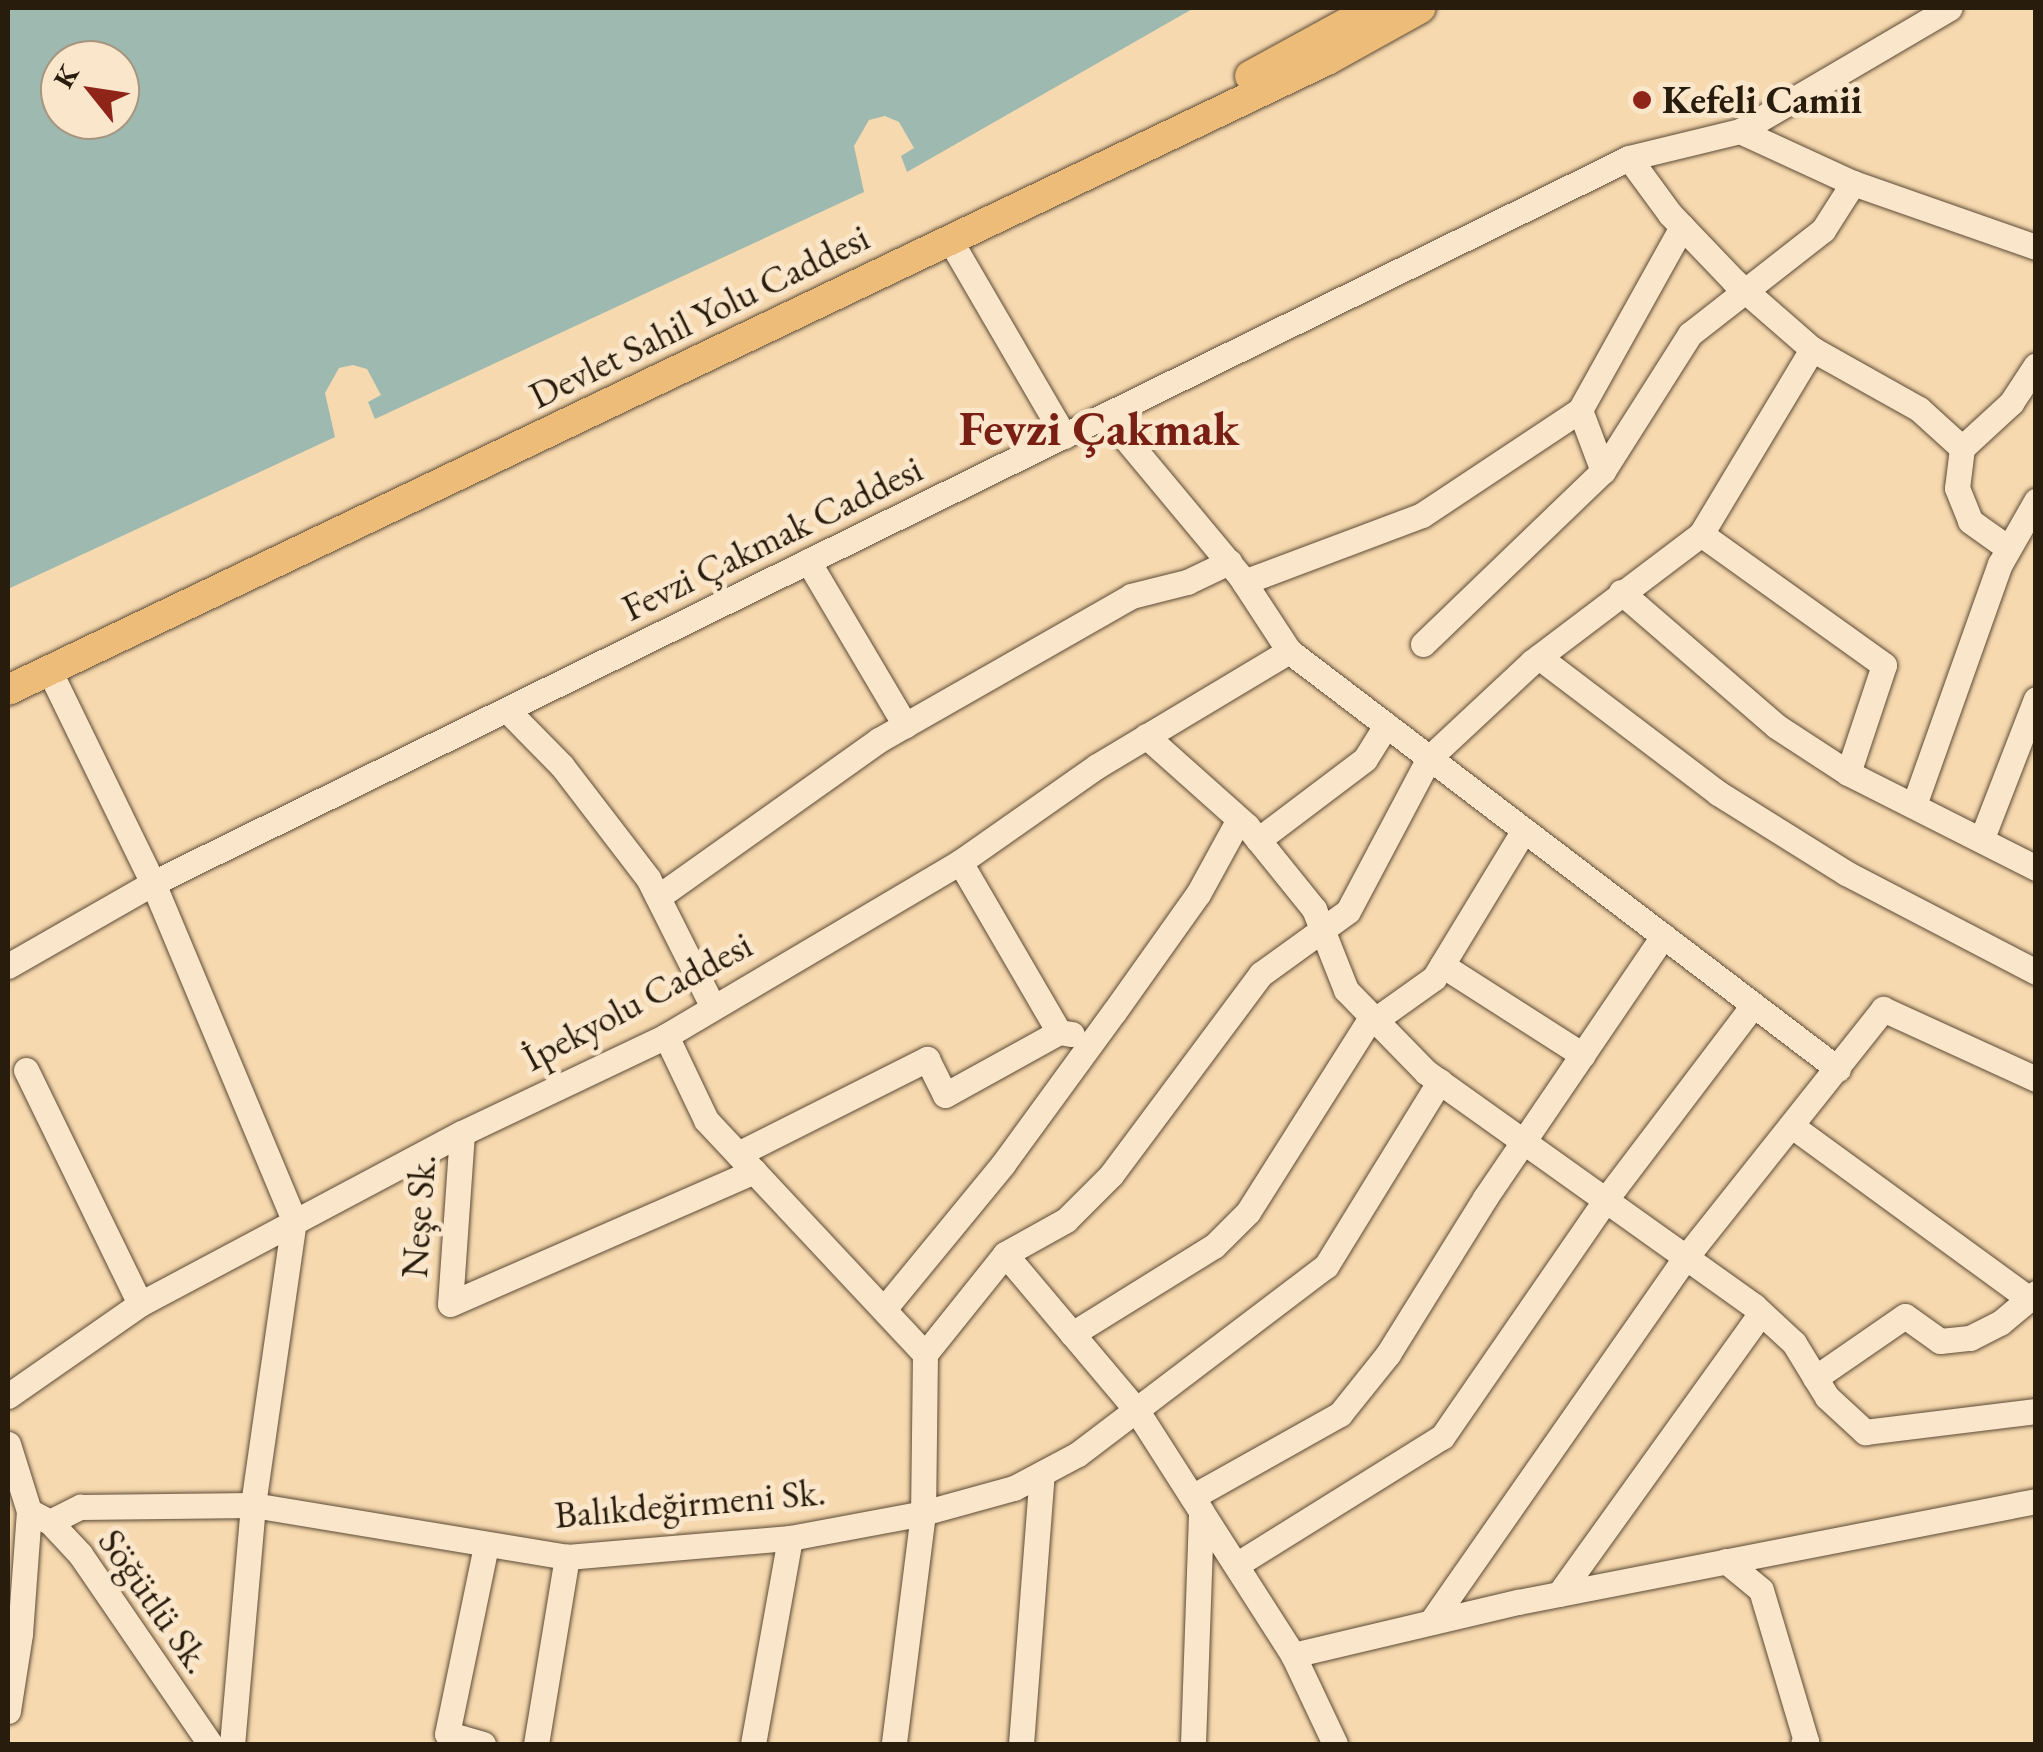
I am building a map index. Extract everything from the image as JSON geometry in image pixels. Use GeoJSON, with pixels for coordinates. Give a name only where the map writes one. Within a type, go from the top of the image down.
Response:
{"type":"FeatureCollection","features":[{"type":"Feature","properties":{"kind":"main road","name":"Devlet Sahil Yolu Caddesi"},"geometry":{"type":"LineString","coordinates":[[8,671],[1200,104],[1374,8]]}},
{"type":"Feature","properties":{"kind":"main road","name":"Devlet Sahil Yolu Caddesi"},"geometry":{"type":"LineString","coordinates":[[8,690],[1327,60],[1421,8]]}},
{"type":"Feature","properties":{"kind":"street","name":"Fevzi Çakmak Caddesi"},"geometry":{"type":"LineString","coordinates":[[8,966],[153,883],[1629,158],[1740,132],[1950,8]]}},
{"type":"Feature","properties":{"kind":"street"},"geometry":{"type":"LineString","coordinates":[[1740,132],[1853,183],[2036,248]]}},
{"type":"Feature","properties":{"kind":"street"},"geometry":{"type":"LineString","coordinates":[[1629,158],[1682,227],[1743,289],[1812,349],[1919,409],[1962,448]]}},
{"type":"Feature","properties":{"kind":"street"},"geometry":{"type":"LineString","coordinates":[[1423,644],[1604,471],[1690,334],[1743,289],[1824,230],[1853,183]]}},
{"type":"Feature","properties":{"kind":"street"},"geometry":{"type":"LineString","coordinates":[[658,897],[905,725],[1131,596],[1237,572],[1422,515],[1580,410],[1643,306],[1682,227]]}},
{"type":"Feature","properties":{"kind":"street"},"geometry":{"type":"LineString","coordinates":[[950,240],[1064,436]]}},
{"type":"Feature","properties":{"kind":"street"},"geometry":{"type":"LineString","coordinates":[[894,1744],[922,1513],[925,1354],[1006,1254],[1066,1220],[1111,1176],[1261,974],[1321,926],[1348,911],[1429,758],[1539,657],[1700,534],[1812,349]]}},
{"type":"Feature","properties":{"kind":"street"},"geometry":{"type":"LineString","coordinates":[[2008,548],[1970,521],[1957,488],[1962,448],[2011,403],[2036,364]]}},
{"type":"Feature","properties":{"kind":"street"},"geometry":{"type":"LineString","coordinates":[[1580,410],[1604,471]]}},
{"type":"Feature","properties":{"kind":"street"},"geometry":{"type":"LineString","coordinates":[[1106,415],[1237,572],[1289,651],[1838,1069]]}},
{"type":"Feature","properties":{"kind":"street"},"geometry":{"type":"LineString","coordinates":[[1914,806],[2008,548],[2036,501]]}},
{"type":"Feature","properties":{"kind":"street"},"geometry":{"type":"LineString","coordinates":[[1700,534],[1884,665],[1848,773]]}},
{"type":"Feature","properties":{"kind":"street"},"geometry":{"type":"LineString","coordinates":[[808,561],[905,725]]}},
{"type":"Feature","properties":{"kind":"street"},"geometry":{"type":"LineString","coordinates":[[1621,592],[1776,726],[1848,773],[2036,868]]}},
{"type":"Feature","properties":{"kind":"street","name":"İpekyolu Caddesi"},"geometry":{"type":"LineString","coordinates":[[8,1396],[140,1304],[462,1133],[666,1036],[960,862],[1146,736],[1289,651]]}},
{"type":"Feature","properties":{"kind":"street"},"geometry":{"type":"LineString","coordinates":[[1539,657],[1718,793],[1846,872],[2036,972]]}},
{"type":"Feature","properties":{"kind":"street"},"geometry":{"type":"LineString","coordinates":[[49,670],[153,883],[294,1220],[253,1505],[232,1744]]}},
{"type":"Feature","properties":{"kind":"street"},"geometry":{"type":"LineString","coordinates":[[1982,838],[2036,700]]}},
{"type":"Feature","properties":{"kind":"street"},"geometry":{"type":"LineString","coordinates":[[506,710],[562,766],[658,897],[714,1006]]}},
{"type":"Feature","properties":{"kind":"street"},"geometry":{"type":"LineString","coordinates":[[1258,840],[1366,759],[1386,725]]}},
{"type":"Feature","properties":{"kind":"street"},"geometry":{"type":"LineString","coordinates":[[1146,736],[1239,819],[1314,908],[1346,990],[1374,1018],[1440,1081],[1761,1313],[1794,1343],[1827,1398],[1865,1432],[2036,1411]]}},
{"type":"Feature","properties":{"kind":"street"},"geometry":{"type":"LineString","coordinates":[[884,1310],[1003,1164],[1096,1038],[1198,894],[1239,819]]}},
{"type":"Feature","properties":{"kind":"street"},"geometry":{"type":"LineString","coordinates":[[1072,1334],[1214,1246],[1248,1212],[1374,1018],[1434,978],[1524,830]]}},
{"type":"Feature","properties":{"kind":"street"},"geometry":{"type":"LineString","coordinates":[[960,862],[1060,1032]]}},
{"type":"Feature","properties":{"kind":"street"},"geometry":{"type":"LineString","coordinates":[[1197,1504],[1340,1414],[1388,1354],[1663,936]]}},
{"type":"Feature","properties":{"kind":"street"},"geometry":{"type":"LineString","coordinates":[[1442,965],[1583,1055]]}},
{"type":"Feature","properties":{"kind":"street"},"geometry":{"type":"LineString","coordinates":[[1236,1566],[1442,1437],[1606,1200],[1754,1004]]}},
{"type":"Feature","properties":{"kind":"street"},"geometry":{"type":"LineString","coordinates":[[1431,1622],[1686,1257],[1883,1009],[2036,1080]]}},
{"type":"Feature","properties":{"kind":"street"},"geometry":{"type":"LineString","coordinates":[[746,1162],[927,1059],[945,1095],[1060,1032],[1096,1038]]}},
{"type":"Feature","properties":{"kind":"street"},"geometry":{"type":"LineString","coordinates":[[666,1036],[706,1120],[925,1354]]}},
{"type":"Feature","properties":{"kind":"street"},"geometry":{"type":"LineString","coordinates":[[26,1070],[140,1304]]}},
{"type":"Feature","properties":{"kind":"street","name":"Balıkdeğirmeni Sk."},"geometry":{"type":"LineString","coordinates":[[39,1517],[80,1507],[253,1505],[567,1557],[790,1538],[922,1513],[1014,1488],[1137,1412],[1326,1266],[1440,1081]]}},
{"type":"Feature","properties":{"kind":"street"},"geometry":{"type":"LineString","coordinates":[[1792,1126],[2032,1296],[2000,1323],[1970,1338],[1940,1341],[1905,1316],[1815,1378]]}},
{"type":"Feature","properties":{"kind":"street","name":"Neşe Sk."},"geometry":{"type":"LineString","coordinates":[[462,1133],[450,1304],[746,1162]]}},
{"type":"Feature","properties":{"kind":"street"},"geometry":{"type":"LineString","coordinates":[[1006,1254],[1137,1412],[1293,1654],[1334,1744]]}},
{"type":"Feature","properties":{"kind":"street"},"geometry":{"type":"LineString","coordinates":[[1559,1594],[1761,1313]]}},
{"type":"Feature","properties":{"kind":"street"},"geometry":{"type":"LineString","coordinates":[[8,1444],[39,1517],[8,1711]]}},
{"type":"Feature","properties":{"kind":"street"},"geometry":{"type":"LineString","coordinates":[[1021,1744],[1042,1474]]}},
{"type":"Feature","properties":{"kind":"street"},"geometry":{"type":"LineString","coordinates":[[1293,1654],[1559,1594],[2036,1500]]}},
{"type":"Feature","properties":{"kind":"street"},"geometry":{"type":"LineString","coordinates":[[1193,1744],[1197,1504]]}},
{"type":"Feature","properties":{"kind":"street","name":"Söğütlü Sk."},"geometry":{"type":"LineString","coordinates":[[39,1517],[80,1554],[210,1744]]}},
{"type":"Feature","properties":{"kind":"street"},"geometry":{"type":"LineString","coordinates":[[753,1744],[790,1538]]}},
{"type":"Feature","properties":{"kind":"street"},"geometry":{"type":"LineString","coordinates":[[483,1744],[448,1734],[486,1546]]}},
{"type":"Feature","properties":{"kind":"street"},"geometry":{"type":"LineString","coordinates":[[536,1744],[567,1557]]}},
{"type":"Feature","properties":{"kind":"street"},"geometry":{"type":"LineString","coordinates":[[1726,1561],[1760,1590],[1806,1741],[1803,1744]]}},
{"type":"Feature","properties":{"kind":"water"},"geometry":{"type":"Polygon","coordinates":[[[8,8],[1194,8],[907,172],[901,156],[914,148],[899,122],[885,116],[869,120],[854,146],[864,192],[375,419],[368,402],[381,395],[367,369],[353,365],[339,368],[325,393],[335,437],[8,589],[8,8]]]}},
{"type":"Feature","properties":{"kind":"place","name":"Kefeli Camii"},"geometry":{"type":"Point","coordinates":[1642,100]}},
{"type":"Feature","properties":{"kind":"district","name":"Fevzi Çakmak"},"geometry":{"type":"Point","coordinates":[1099,429]}}]}
